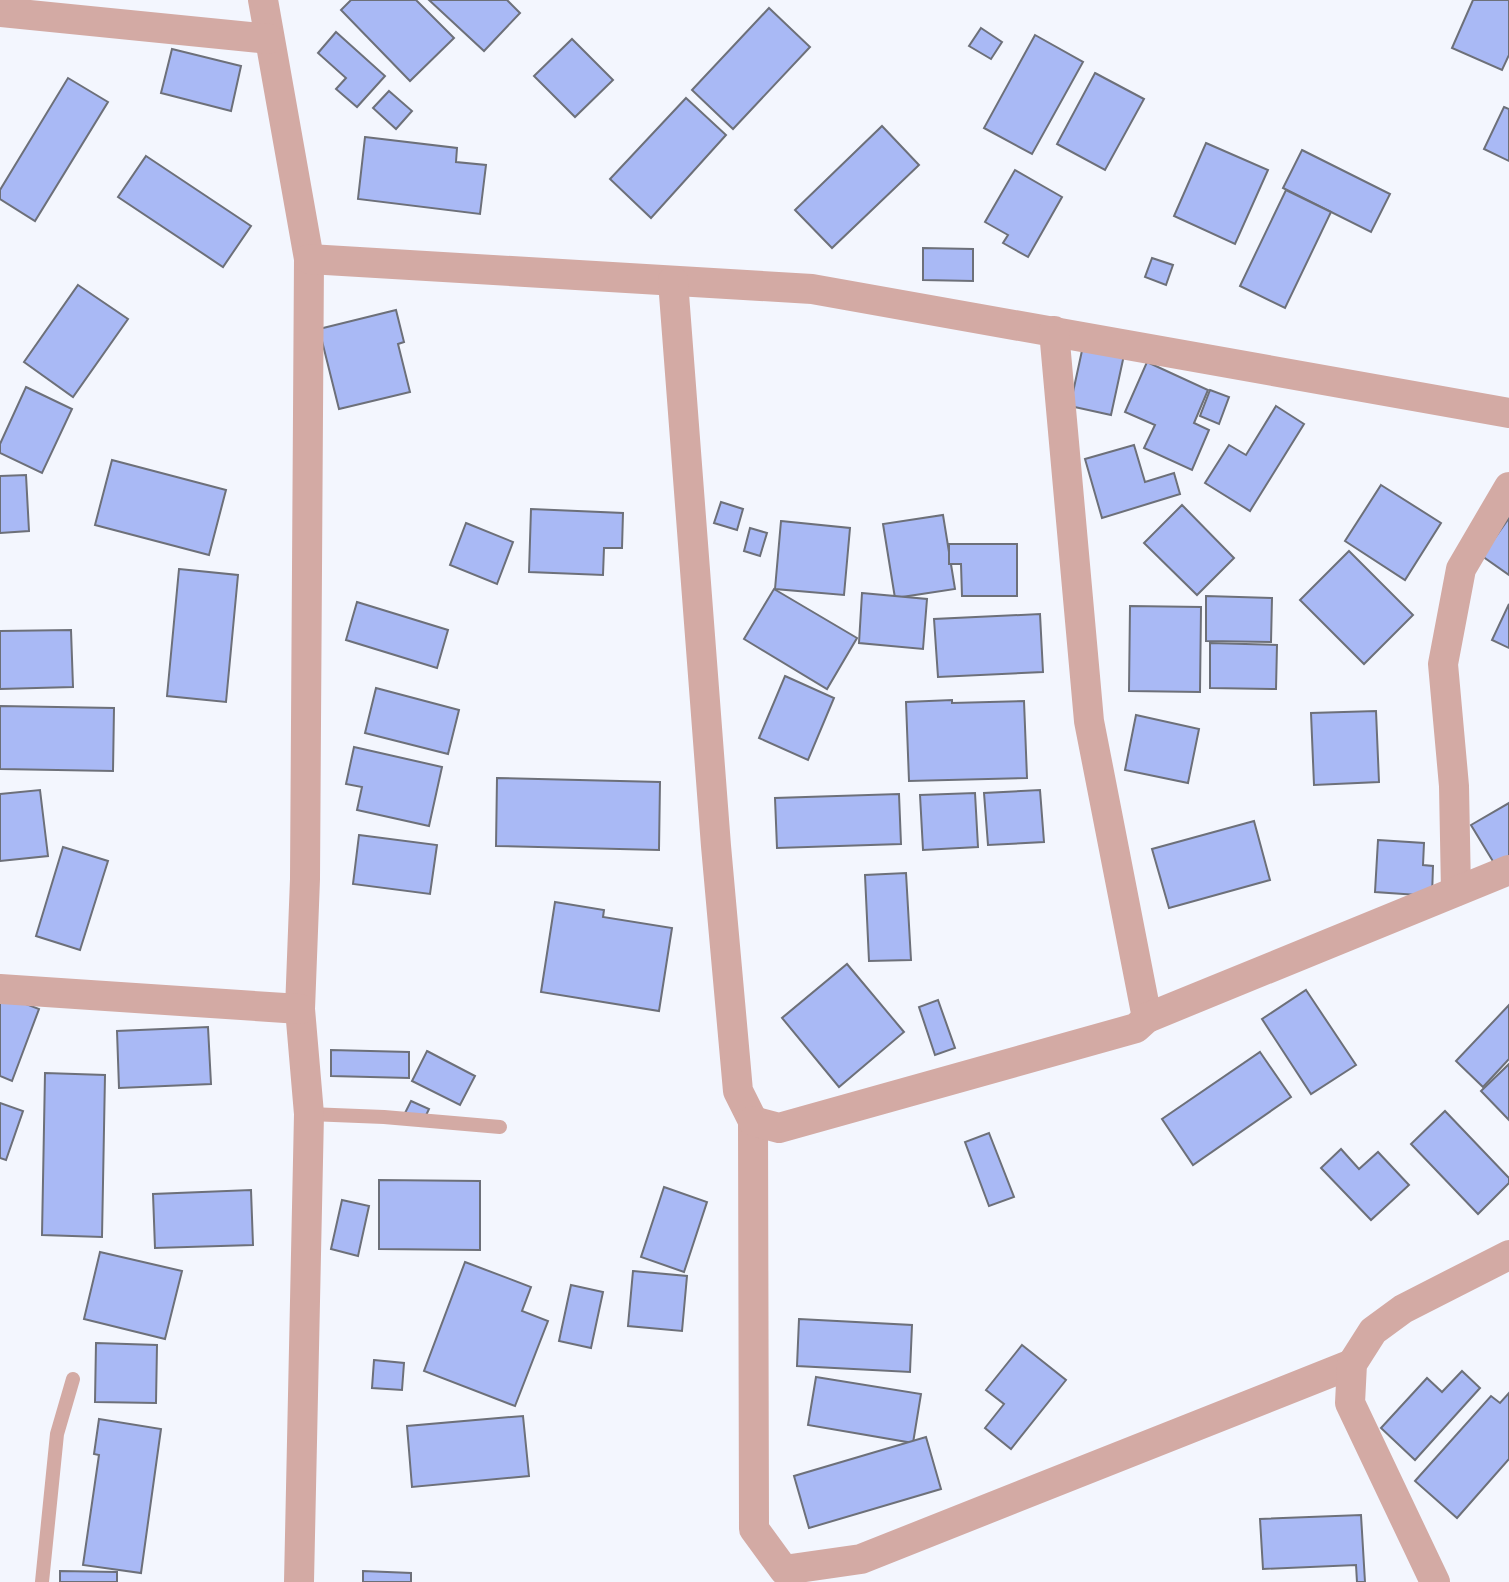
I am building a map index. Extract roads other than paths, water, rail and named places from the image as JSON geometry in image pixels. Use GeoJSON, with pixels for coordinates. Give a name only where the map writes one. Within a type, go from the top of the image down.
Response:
{"type":"FeatureCollection","features":[{"type":"Feature","properties":{"kind":"street"},"geometry":{"type":"LineString","coordinates":[[263,0],[309,259],[305,863],[300,1009],[309,1114],[299,1582]]}},
{"type":"Feature","properties":{"kind":"street"},"geometry":{"type":"LineString","coordinates":[[0,12],[269,39]]}},
{"type":"Feature","properties":{"kind":"street"},"geometry":{"type":"LineString","coordinates":[[309,259],[812,289],[1509,413]]}},
{"type":"Feature","properties":{"kind":"street"},"geometry":{"type":"LineString","coordinates":[[673,281],[738,1091],[753,1121],[754,1529],[784,1570],[861,1559],[1352,1364]]}},
{"type":"Feature","properties":{"kind":"street"},"geometry":{"type":"LineString","coordinates":[[1054,331],[1089,721],[1147,1018]]}},
{"type":"Feature","properties":{"kind":"street"},"geometry":{"type":"LineString","coordinates":[[1456,891],[1454,786],[1443,664],[1461,569],[1509,487]]}},
{"type":"Feature","properties":{"kind":"street"},"geometry":{"type":"LineString","coordinates":[[753,1121],[779,1128],[1136,1028],[1147,1018],[1509,870]]}},
{"type":"Feature","properties":{"kind":"street"},"geometry":{"type":"LineString","coordinates":[[0,989],[300,1009]]}},
{"type":"Feature","properties":{"kind":"street"},"geometry":{"type":"LineString","coordinates":[[1435,1582],[1350,1403],[1352,1364],[1373,1331],[1403,1309],[1509,1255]]}},
{"type":"Feature","properties":{"kind":"lane"},"geometry":{"type":"LineString","coordinates":[[309,1114],[500,1127]]}},
{"type":"Feature","properties":{"kind":"lane"},"geometry":{"type":"LineString","coordinates":[[42,1582],[57,1434],[73,1379]]}}]}
